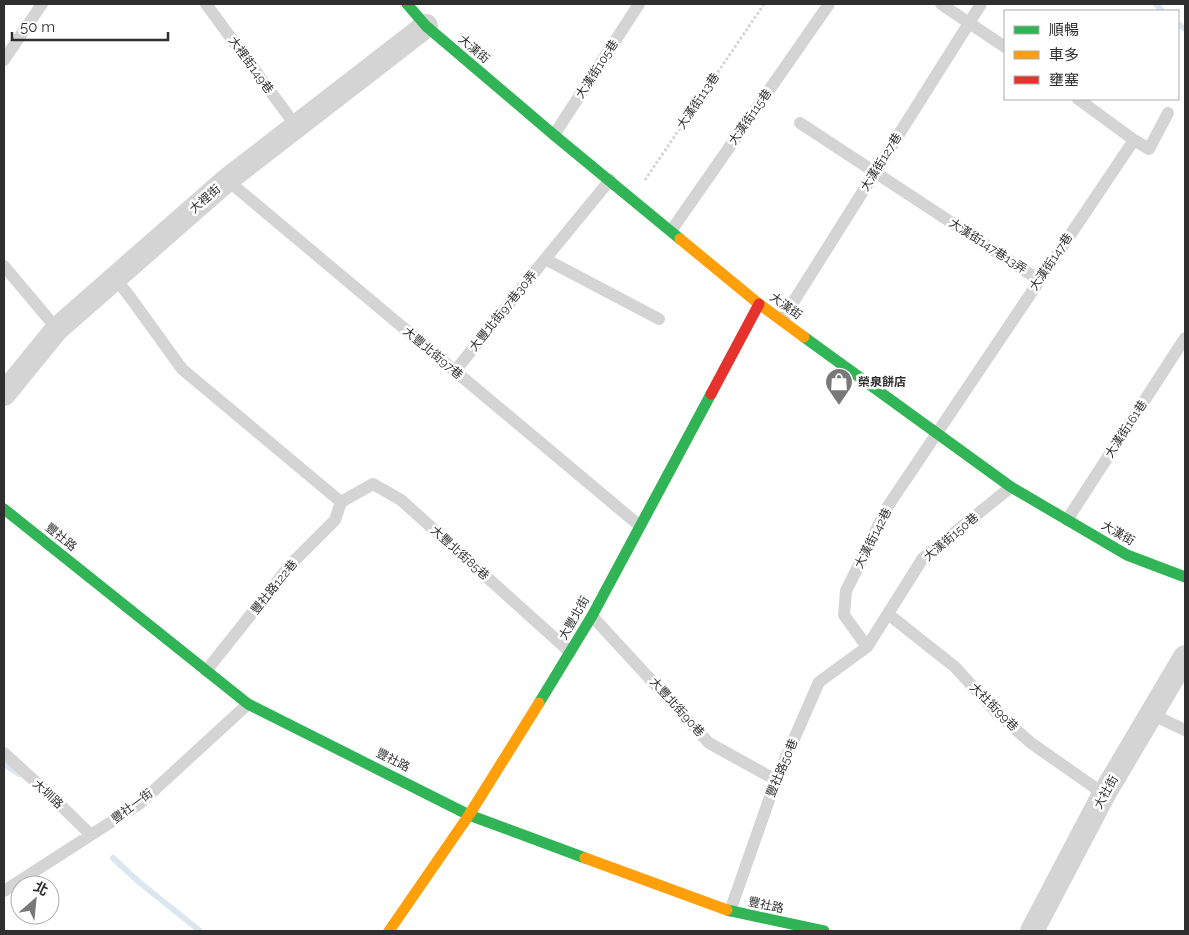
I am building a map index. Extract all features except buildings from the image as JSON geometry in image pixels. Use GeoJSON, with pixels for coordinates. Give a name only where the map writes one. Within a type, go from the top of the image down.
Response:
{"type":"FeatureCollection","features":[{"type":"Feature","properties":{"kind":"street","name":"大漢街"},"geometry":{"type":"LineString","coordinates":[[408,4],[426,26],[554,135],[759,304],[1012,487],[1127,555],[1185,577]]}},
{"type":"Feature","properties":{"kind":"street","name":"大裡街"},"geometry":{"type":"LineString","coordinates":[[4,394],[57,328],[113,279],[227,180],[426,26]]}},
{"type":"Feature","properties":{"kind":"street","name":"大豐北街"},"geometry":{"type":"LineString","coordinates":[[389,931],[469,815],[592,616],[759,304]]}},
{"type":"Feature","properties":{"kind":"street","name":"豐社路"},"geometry":{"type":"LineString","coordinates":[[4,509],[248,704],[469,815],[730,911],[824,931]]}},
{"type":"Feature","properties":{"kind":"street","name":"大社街"},"geometry":{"type":"LineString","coordinates":[[1032,931],[1104,794],[1185,656]]}},
{"type":"Feature","properties":{"kind":"lane"},"geometry":{"type":"LineString","coordinates":[[4,60],[42,4]]}},
{"type":"Feature","properties":{"kind":"lane","name":"大裡街149巷"},"geometry":{"type":"LineString","coordinates":[[206,4],[296,126]]}},
{"type":"Feature","properties":{"kind":"lane","name":"大漢街105巷"},"geometry":{"type":"LineString","coordinates":[[554,135],[639,4]]}},
{"type":"Feature","properties":{"kind":"lane","name":"大漢街115巷"},"geometry":{"type":"LineString","coordinates":[[671,230],[829,4]]}},
{"type":"Feature","properties":{"kind":"lane"},"geometry":{"type":"LineString","coordinates":[[940,4],[1004,46]]}},
{"type":"Feature","properties":{"kind":"lane","name":"大漢街127巷"},"geometry":{"type":"LineString","coordinates":[[782,320],[981,4]]}},
{"type":"Feature","properties":{"kind":"lane"},"geometry":{"type":"LineString","coordinates":[[1079,100],[1149,149],[1168,113]]}},
{"type":"Feature","properties":{"kind":"lane","name":"大漢街147巷13弄"},"geometry":{"type":"LineString","coordinates":[[800,122],[1039,280]]}},
{"type":"Feature","properties":{"kind":"lane","name":"大漢街147巷"},"geometry":{"type":"LineString","coordinates":[[936,432],[1134,140]]}},
{"type":"Feature","properties":{"kind":"lane","name":"大豐北街97巷"},"geometry":{"type":"LineString","coordinates":[[227,180],[640,526]]}},
{"type":"Feature","properties":{"kind":"lane"},"geometry":{"type":"LineString","coordinates":[[545,259],[610,180]]}},
{"type":"Feature","properties":{"kind":"lane","name":"大豐北街97巷30弄"},"geometry":{"type":"LineString","coordinates":[[455,371],[545,259],[659,319]]}},
{"type":"Feature","properties":{"kind":"lane"},"geometry":{"type":"LineString","coordinates":[[4,266],[57,328]]}},
{"type":"Feature","properties":{"kind":"lane"},"geometry":{"type":"LineString","coordinates":[[113,279],[130,297],[182,369],[341,502]]}},
{"type":"Feature","properties":{"kind":"lane","name":"大漢街161巷"},"geometry":{"type":"LineString","coordinates":[[1067,520],[1185,338]]}},
{"type":"Feature","properties":{"kind":"lane","name":"大漢街142巷"},"geometry":{"type":"LineString","coordinates":[[867,647],[844,615],[846,591],[888,506],[936,432]]}},
{"type":"Feature","properties":{"kind":"lane","name":"大豐北街85巷"},"geometry":{"type":"LineString","coordinates":[[341,502],[373,484],[401,500],[570,652]]}},
{"type":"Feature","properties":{"kind":"lane","name":"大漢街150巷"},"geometry":{"type":"LineString","coordinates":[[867,647],[923,558],[1012,487]]}},
{"type":"Feature","properties":{"kind":"lane","name":"豐社路122巷"},"geometry":{"type":"LineString","coordinates":[[206,671],[291,564],[335,520],[341,502]]}},
{"type":"Feature","properties":{"kind":"lane","name":"大社街99巷"},"geometry":{"type":"LineString","coordinates":[[888,614],[955,668],[995,711],[1031,743],[1104,794]]}},
{"type":"Feature","properties":{"kind":"lane","name":"大豐北街90巷"},"geometry":{"type":"LineString","coordinates":[[592,616],[709,743],[776,780]]}},
{"type":"Feature","properties":{"kind":"lane","name":"豐社路50巷"},"geometry":{"type":"LineString","coordinates":[[730,911],[776,780],[819,682],[867,647]]}},
{"type":"Feature","properties":{"kind":"lane","name":"豐社一街"},"geometry":{"type":"LineString","coordinates":[[4,892],[139,804],[248,704]]}},
{"type":"Feature","properties":{"kind":"lane"},"geometry":{"type":"LineString","coordinates":[[1151,714],[1185,730]]}},
{"type":"Feature","properties":{"kind":"lane","name":"大圳路"},"geometry":{"type":"LineString","coordinates":[[4,753],[91,835]]}},
{"type":"Feature","properties":{"kind":"path","name":"大漢街113巷"},"geometry":{"type":"LineString","coordinates":[[632,199],[764,4]]}},
{"type":"Feature","properties":{"kind":"waterway"},"geometry":{"type":"LineString","coordinates":[[1156,4],[1161,10]]}},
{"type":"Feature","properties":{"kind":"waterway"},"geometry":{"type":"LineString","coordinates":[[1179,25],[1185,29]]}},
{"type":"Feature","properties":{"kind":"waterway"},"geometry":{"type":"LineString","coordinates":[[4,764],[19,774]]}},
{"type":"Feature","properties":{"kind":"waterway"},"geometry":{"type":"LineString","coordinates":[[113,858],[139,882],[200,931]]}},
{"type":"Feature","properties":{"kind":"traffic: fast"},"geometry":{"type":"LineString","coordinates":[[407,4],[426,26],[680,239]]}},
{"type":"Feature","properties":{"kind":"traffic: fast"},"geometry":{"type":"LineString","coordinates":[[804,337],[1011,487],[1127,555],[1185,577]]}},
{"type":"Feature","properties":{"kind":"traffic: fast"},"geometry":{"type":"LineString","coordinates":[[539,703],[592,616],[711,394]]}},
{"type":"Feature","properties":{"kind":"traffic: fast"},"geometry":{"type":"LineString","coordinates":[[4,509],[248,704],[469,815],[585,858]]}},
{"type":"Feature","properties":{"kind":"traffic: fast"},"geometry":{"type":"LineString","coordinates":[[727,910],[824,931]]}},
{"type":"Feature","properties":{"kind":"traffic: slow"},"geometry":{"type":"LineString","coordinates":[[680,239],[759,304],[804,337]]}},
{"type":"Feature","properties":{"kind":"traffic: slow"},"geometry":{"type":"LineString","coordinates":[[389,931],[469,815],[539,703]]}},
{"type":"Feature","properties":{"kind":"traffic: slow"},"geometry":{"type":"LineString","coordinates":[[585,858],[727,910]]}},
{"type":"Feature","properties":{"kind":"traffic: jam"},"geometry":{"type":"LineString","coordinates":[[711,394],[759,304]]}},
{"type":"Feature","properties":{"kind":"place","name":"榮泉餅店"},"geometry":{"type":"Point","coordinates":[839,406]}}]}
